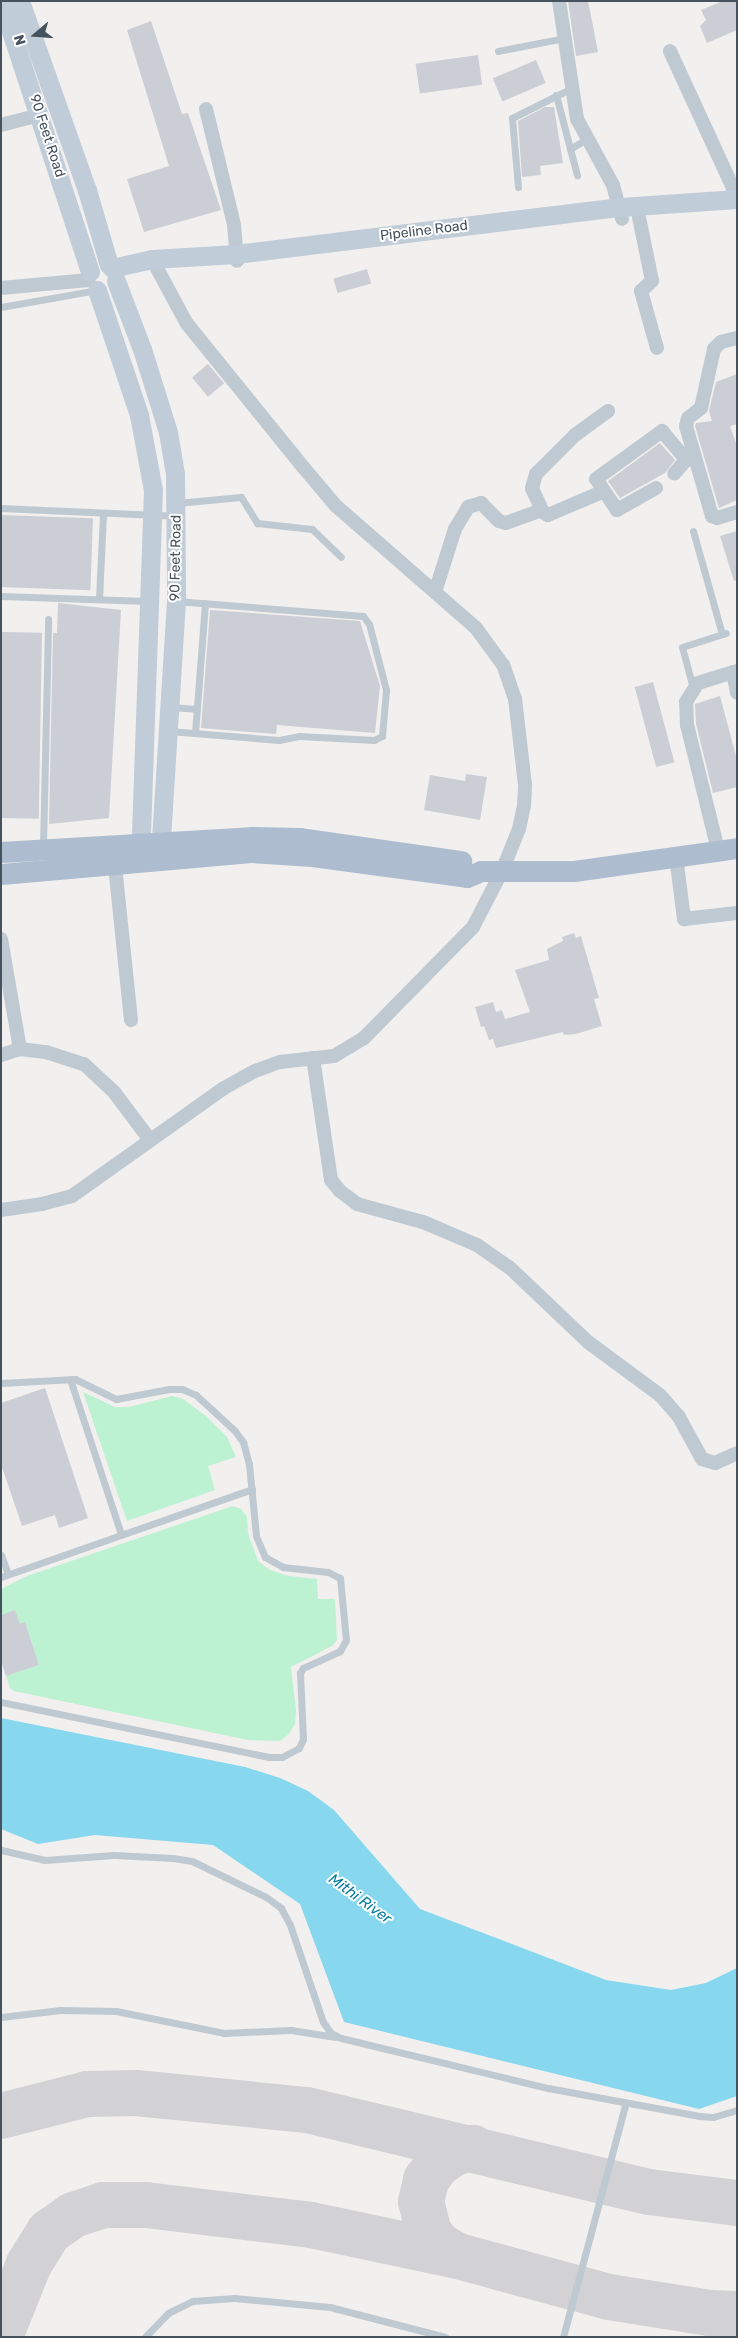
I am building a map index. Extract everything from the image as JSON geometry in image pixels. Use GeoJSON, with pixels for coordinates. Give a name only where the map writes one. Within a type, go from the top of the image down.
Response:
{"type":"FeatureCollection","features":[{"type":"Feature","properties":{"kind":"main road"},"geometry":{"type":"LineString","coordinates":[[1,874],[114,855],[150,852],[251,837],[299,838],[467,862],[481,871],[574,870],[727,849]]}},
{"type":"Feature","properties":{"kind":"main road"},"geometry":{"type":"LineString","coordinates":[[1,852],[43,850],[114,855]]}},
{"type":"Feature","properties":{"kind":"street","name":"90 Feet Road"},"geometry":{"type":"LineString","coordinates":[[2,1],[92,281],[139,415],[153,490],[147,601],[150,852]]}},
{"type":"Feature","properties":{"kind":"street","name":"90 Feet Road"},"geometry":{"type":"LineString","coordinates":[[20,1],[84,180],[113,273],[142,349],[168,432],[177,510],[176,601],[168,731],[150,852]]}},
{"type":"Feature","properties":{"kind":"street"},"geometry":{"type":"LineString","coordinates":[[559,1],[570,89],[577,119],[627,214],[652,281],[641,291],[657,348]]}},
{"type":"Feature","properties":{"kind":"street"},"geometry":{"type":"LineString","coordinates":[[670,51],[737,198]]}},
{"type":"Feature","properties":{"kind":"street"},"geometry":{"type":"LineString","coordinates":[[206,109],[234,225],[236,258]]}},
{"type":"Feature","properties":{"kind":"street"},"geometry":{"type":"LineString","coordinates":[[1,125],[40,115]]}},
{"type":"Feature","properties":{"kind":"street","name":"Pipeline Road"},"geometry":{"type":"LineString","coordinates":[[113,273],[154,264],[236,258],[627,214],[737,198]]}},
{"type":"Feature","properties":{"kind":"street"},"geometry":{"type":"LineString","coordinates":[[627,214],[737,208]]}},
{"type":"Feature","properties":{"kind":"street"},"geometry":{"type":"LineString","coordinates":[[1,288],[92,281],[106,291],[113,273],[100,264],[92,281]]}},
{"type":"Feature","properties":{"kind":"street"},"geometry":{"type":"LineString","coordinates":[[1,1210],[42,1204],[72,1196],[224,1088],[254,1071],[280,1062],[334,1056],[364,1038],[449,956],[473,928],[502,871],[519,829],[524,806],[525,785],[515,699],[503,665],[460,612],[434,592],[336,506],[187,324],[154,264]]}},
{"type":"Feature","properties":{"kind":"street"},"geometry":{"type":"LineString","coordinates":[[737,338],[720,342],[714,348],[701,408],[688,418],[686,426],[712,516],[737,512]]}},
{"type":"Feature","properties":{"kind":"street"},"geometry":{"type":"LineString","coordinates":[[602,492],[552,515],[545,515],[532,488],[536,474],[575,435],[608,411]]}},
{"type":"Feature","properties":{"kind":"street"},"geometry":{"type":"LineString","coordinates":[[656,488],[617,510],[602,492],[596,479],[599,474],[662,432],[686,460],[674,474]]}},
{"type":"Feature","properties":{"kind":"street"},"geometry":{"type":"LineString","coordinates":[[434,592],[455,529],[468,506],[481,503],[499,521],[506,523],[541,510]]}},
{"type":"Feature","properties":{"kind":"street"},"geometry":{"type":"LineString","coordinates":[[727,849],[687,725],[686,702],[698,683],[735,671],[737,693]]}},
{"type":"Feature","properties":{"kind":"street"},"geometry":{"type":"LineString","coordinates":[[114,855],[131,1020]]}},
{"type":"Feature","properties":{"kind":"street"},"geometry":{"type":"LineString","coordinates":[[676,856],[684,919],[737,913]]}},
{"type":"Feature","properties":{"kind":"street"},"geometry":{"type":"LineString","coordinates":[[1,939],[20,1049]]}},
{"type":"Feature","properties":{"kind":"street"},"geometry":{"type":"LineString","coordinates":[[1,1054],[20,1049],[46,1052],[84,1064],[114,1092],[150,1140]]}},
{"type":"Feature","properties":{"kind":"street"},"geometry":{"type":"LineString","coordinates":[[314,1058],[331,1180],[340,1191],[357,1204],[423,1222],[477,1245],[509,1267],[588,1342],[660,1395],[679,1417],[702,1459],[716,1463],[735,1458]]}},
{"type":"Feature","properties":{"kind":"lane"},"geometry":{"type":"LineString","coordinates":[[498,51],[564,38]]}},
{"type":"Feature","properties":{"kind":"lane"},"geometry":{"type":"LineString","coordinates":[[518,187],[512,118],[570,89]]}},
{"type":"Feature","properties":{"kind":"lane"},"geometry":{"type":"LineString","coordinates":[[556,95],[577,175]]}},
{"type":"Feature","properties":{"kind":"lane"},"geometry":{"type":"LineString","coordinates":[[570,149],[586,139]]}},
{"type":"Feature","properties":{"kind":"lane"},"geometry":{"type":"LineString","coordinates":[[1,306],[92,281]]}},
{"type":"Feature","properties":{"kind":"lane"},"geometry":{"type":"LineString","coordinates":[[1,508],[152,515],[241,497],[257,523],[312,529],[341,557]]}},
{"type":"Feature","properties":{"kind":"lane"},"geometry":{"type":"LineString","coordinates":[[99,599],[103,512]]}},
{"type":"Feature","properties":{"kind":"lane"},"geometry":{"type":"LineString","coordinates":[[693,531],[724,633],[682,647],[693,689]]}},
{"type":"Feature","properties":{"kind":"lane"},"geometry":{"type":"LineString","coordinates":[[1,596],[147,601]]}},
{"type":"Feature","properties":{"kind":"lane"},"geometry":{"type":"LineString","coordinates":[[168,731],[279,740],[299,736],[374,740],[382,736],[384,723],[386,684],[369,624],[363,616],[176,601]]}},
{"type":"Feature","properties":{"kind":"lane"},"geometry":{"type":"LineString","coordinates":[[195,733],[204,603]]}},
{"type":"Feature","properties":{"kind":"lane"},"geometry":{"type":"LineString","coordinates":[[43,850],[48,619]]}},
{"type":"Feature","properties":{"kind":"lane"},"geometry":{"type":"LineString","coordinates":[[169,707],[197,709]]}},
{"type":"Feature","properties":{"kind":"lane"},"geometry":{"type":"LineString","coordinates":[[1,1383],[70,1379],[116,1399],[169,1389],[190,1391],[235,1431],[242,1442],[250,1464],[256,1536],[265,1557],[283,1567],[336,1574],[343,1586],[345,1646],[332,1656],[304,1668],[300,1673],[304,1727],[299,1748],[282,1757],[269,1757],[2,1700]]}},
{"type":"Feature","properties":{"kind":"lane"},"geometry":{"type":"LineString","coordinates":[[70,1379],[121,1534]]}},
{"type":"Feature","properties":{"kind":"lane"},"geometry":{"type":"LineString","coordinates":[[1,1555],[4,1575],[252,1489]]}},
{"type":"Feature","properties":{"kind":"lane"},"geometry":{"type":"LineString","coordinates":[[1,1850],[45,1860],[114,1855],[173,1858],[192,1861],[266,1896],[281,1908],[290,1924],[324,2022],[331,2033],[341,2038]]}},
{"type":"Feature","properties":{"kind":"lane"},"geometry":{"type":"LineString","coordinates":[[1,2017],[61,2010],[116,2011],[224,2033],[291,2030],[341,2038],[548,2088],[699,2116],[713,2117],[737,2110]]}},
{"type":"Feature","properties":{"kind":"lane"},"geometry":{"type":"LineString","coordinates":[[563,2337],[626,2102]]}},
{"type":"Feature","properties":{"kind":"lane"},"geometry":{"type":"LineString","coordinates":[[144,2337],[168,2313],[194,2300],[234,2298],[330,2307],[445,2337]]}},
{"type":"Feature","properties":{"kind":"green space"},"geometry":{"type":"Polygon","coordinates":[[[83,1392],[115,1407],[129,1407],[172,1396],[183,1399],[206,1416],[227,1437],[236,1457],[208,1466],[215,1490],[127,1521],[83,1392]]]}},
{"type":"Feature","properties":{"kind":"green space"},"geometry":{"type":"Polygon","coordinates":[[[233,1506],[241,1509],[247,1517],[248,1533],[258,1561],[270,1570],[289,1576],[317,1579],[318,1599],[335,1599],[337,1640],[332,1646],[291,1667],[296,1710],[295,1724],[289,1734],[280,1741],[248,1740],[14,1691],[10,1688],[6,1676],[39,1665],[25,1622],[20,1624],[15,1610],[1,1615],[1,1589],[27,1576],[233,1506]]]}},
{"type":"Feature","properties":{"kind":"water","name":"Mithi River"},"geometry":{"type":"Polygon","coordinates":[[[1,1718],[245,1767],[280,1778],[308,1791],[334,1810],[420,1909],[606,1980],[671,1990],[706,1983],[737,1968],[737,2096],[699,2109],[344,2022],[300,1904],[213,1845],[95,1835],[38,1844],[1,1829],[1,1718]]]}},
{"type":"Feature","properties":{"kind":"building"},"geometry":{"type":"Polygon","coordinates":[[[568,1],[588,1],[598,52],[576,56],[568,1]]]}},
{"type":"Feature","properties":{"kind":"building"},"geometry":{"type":"Polygon","coordinates":[[[723,1],[737,1],[737,30],[707,43],[700,26],[706,20],[701,10],[723,1]]]}},
{"type":"Feature","properties":{"kind":"building"},"geometry":{"type":"Polygon","coordinates":[[[151,21],[182,114],[188,113],[221,210],[144,232],[127,179],[169,166],[127,30],[151,21]]]}},
{"type":"Feature","properties":{"kind":"building"},"geometry":{"type":"Polygon","coordinates":[[[478,55],[482,85],[420,93],[416,64],[478,55]]]}},
{"type":"Feature","properties":{"kind":"building"},"geometry":{"type":"Polygon","coordinates":[[[536,60],[546,83],[503,101],[493,78],[536,60]]]}},
{"type":"Feature","properties":{"kind":"building"},"geometry":{"type":"Polygon","coordinates":[[[545,107],[554,107],[563,163],[540,166],[541,175],[522,177],[518,121],[545,107]]]}},
{"type":"Feature","properties":{"kind":"building"},"geometry":{"type":"Polygon","coordinates":[[[367,269],[371,283],[337,293],[333,279],[367,269]]]}},
{"type":"Feature","properties":{"kind":"building"},"geometry":{"type":"Polygon","coordinates":[[[208,364],[224,383],[208,397],[192,377],[208,364]]]}},
{"type":"Feature","properties":{"kind":"building"},"geometry":{"type":"Polygon","coordinates":[[[737,374],[737,424],[730,426],[737,446],[737,500],[719,508],[695,426],[696,423],[712,421],[709,411],[716,382],[737,374]]]}},
{"type":"Feature","properties":{"kind":"building"},"geometry":{"type":"Polygon","coordinates":[[[660,443],[675,460],[665,473],[620,498],[608,481],[660,443]]]}},
{"type":"Feature","properties":{"kind":"building"},"geometry":{"type":"Polygon","coordinates":[[[1,515],[93,518],[90,590],[1,587],[1,515]]]}},
{"type":"Feature","properties":{"kind":"building"},"geometry":{"type":"Polygon","coordinates":[[[737,531],[737,580],[734,581],[720,536],[737,531]]]}},
{"type":"Feature","properties":{"kind":"building"},"geometry":{"type":"Polygon","coordinates":[[[58,603],[121,610],[109,818],[49,824],[53,633],[57,633],[58,603]]]}},
{"type":"Feature","properties":{"kind":"building"},"geometry":{"type":"Polygon","coordinates":[[[210,610],[360,621],[380,686],[375,733],[277,725],[276,734],[201,728],[210,610]]]}},
{"type":"Feature","properties":{"kind":"building"},"geometry":{"type":"Polygon","coordinates":[[[1,632],[42,633],[39,819],[1,818],[1,632]]]}},
{"type":"Feature","properties":{"kind":"building"},"geometry":{"type":"Polygon","coordinates":[[[653,682],[674,762],[656,767],[635,687],[653,682]]]}},
{"type":"Feature","properties":{"kind":"building"},"geometry":{"type":"Polygon","coordinates":[[[720,696],[737,760],[737,787],[713,793],[696,724],[695,704],[720,696]]]}},
{"type":"Feature","properties":{"kind":"building"},"geometry":{"type":"Polygon","coordinates":[[[466,774],[487,777],[480,820],[424,810],[430,775],[465,781],[466,774]]]}},
{"type":"Feature","properties":{"kind":"building"},"geometry":{"type":"Polygon","coordinates":[[[574,933],[576,938],[581,936],[599,998],[594,999],[602,1026],[576,1034],[564,1035],[563,1032],[496,1048],[493,1039],[489,1040],[484,1026],[481,1027],[475,1007],[493,1002],[496,1012],[502,1010],[505,1019],[530,1012],[515,970],[549,960],[547,949],[563,941],[562,937],[574,933]]]}},
{"type":"Feature","properties":{"kind":"building"},"geometry":{"type":"Polygon","coordinates":[[[45,1388],[88,1518],[59,1528],[55,1515],[22,1526],[1,1464],[1,1403],[45,1388]]]}},
{"type":"Feature","properties":{"kind":"building"},"geometry":{"type":"Polygon","coordinates":[[[15,1610],[20,1624],[25,1622],[39,1665],[6,1676],[1,1661],[1,1615],[15,1610]]]}},
{"type":"Feature","properties":{"kind":"taxiway"},"geometry":{"type":"LineString","coordinates":[[1,2116],[87,2094],[136,2093],[307,2110],[649,2192],[737,2203]]}},
{"type":"Feature","properties":{"kind":"taxiway"},"geometry":{"type":"LineString","coordinates":[[458,2256],[440,2246],[429,2233],[421,2202],[426,2180],[438,2164],[454,2153],[473,2148]]}},
{"type":"Feature","properties":{"kind":"taxiway"},"geometry":{"type":"LineString","coordinates":[[1,2334],[29,2264],[49,2232],[73,2215],[103,2205],[146,2205],[311,2225],[458,2256],[609,2297],[710,2313],[737,2314]]}}]}
